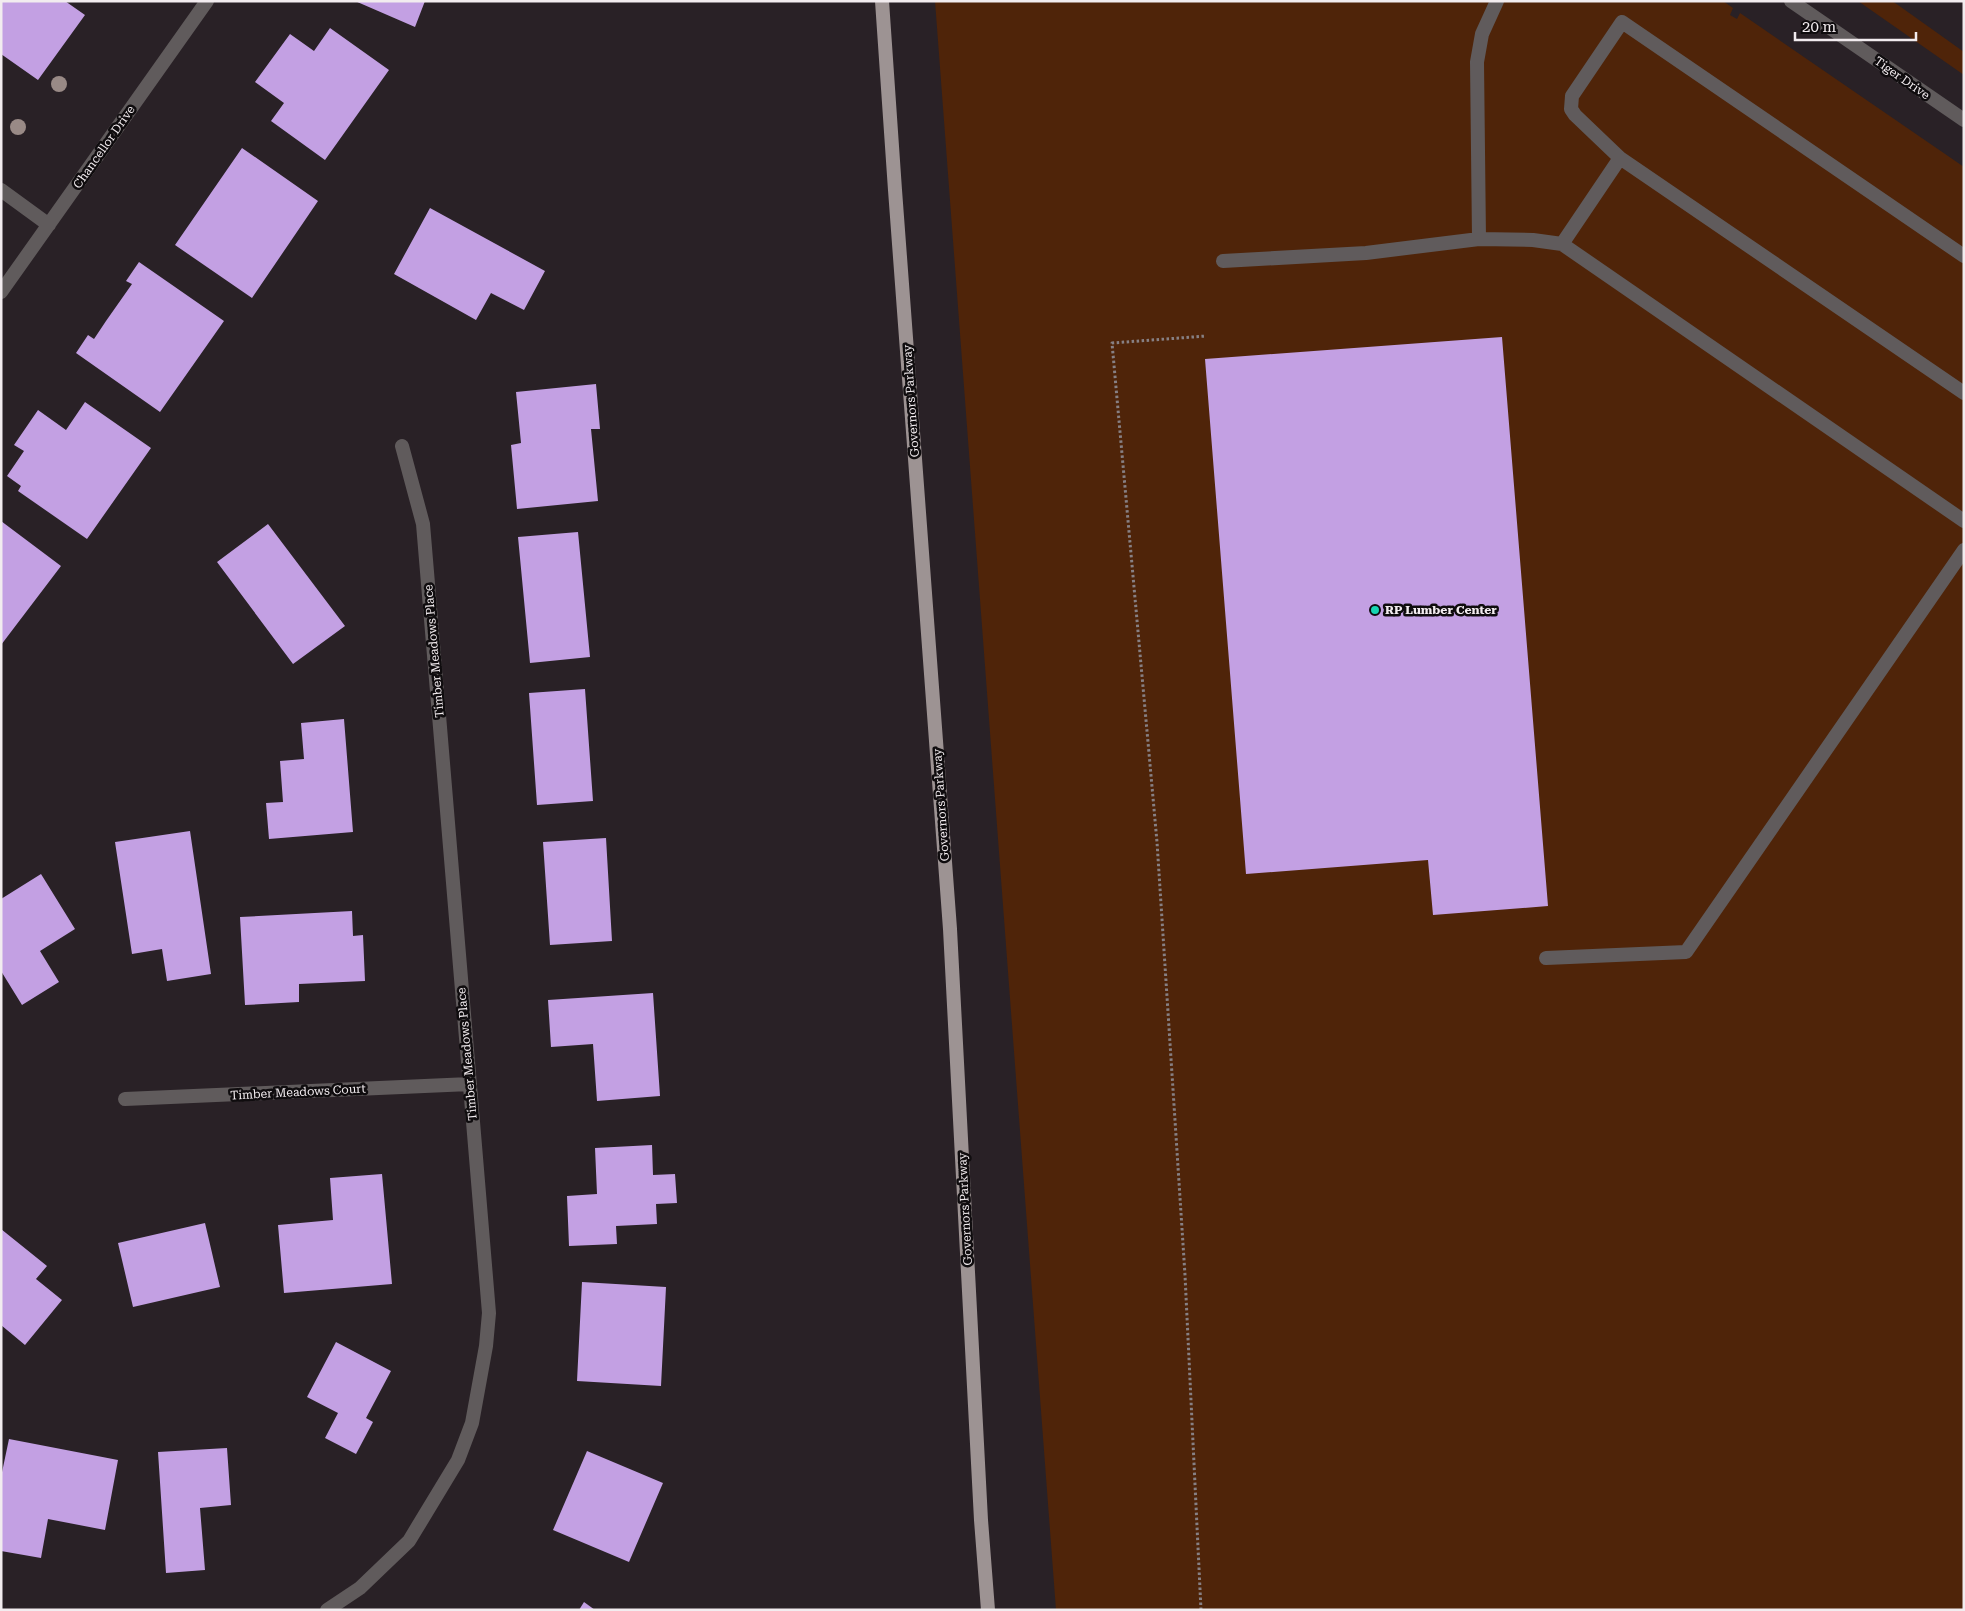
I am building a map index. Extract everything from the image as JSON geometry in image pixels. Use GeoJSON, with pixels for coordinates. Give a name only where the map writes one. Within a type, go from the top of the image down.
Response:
{"type":"FeatureCollection","features":[{"type":"Feature","properties":{"kind":"main road","name":"Governors Parkway"},"geometry":{"type":"LineString","coordinates":[[882,1],[950,929],[981,1520],[988,1610]]}},
{"type":"Feature","properties":{"kind":"street","name":"Chancellor Drive"},"geometry":{"type":"LineString","coordinates":[[1,292],[207,1]]}},
{"type":"Feature","properties":{"kind":"street"},"geometry":{"type":"LineString","coordinates":[[1479,239],[1477,62],[1482,34],[1497,1]]}},
{"type":"Feature","properties":{"kind":"street","name":"Tiger Drive"},"geometry":{"type":"LineString","coordinates":[[1791,1],[1964,120]]}},
{"type":"Feature","properties":{"kind":"street"},"geometry":{"type":"LineString","coordinates":[[1964,256],[1622,22],[1572,96],[1571,109],[1575,115],[1620,158],[1964,393]]}},
{"type":"Feature","properties":{"kind":"street"},"geometry":{"type":"LineString","coordinates":[[1562,244],[1620,158]]}},
{"type":"Feature","properties":{"kind":"street"},"geometry":{"type":"LineString","coordinates":[[1,190],[49,225]]}},
{"type":"Feature","properties":{"kind":"street"},"geometry":{"type":"LineString","coordinates":[[1223,261],[1366,253],[1479,239],[1533,240],[1562,244],[1964,521]]}},
{"type":"Feature","properties":{"kind":"street","name":"Timber Meadows Place"},"geometry":{"type":"LineString","coordinates":[[327,1610],[360,1588],[409,1541],[458,1460],[472,1423],[486,1346],[489,1313],[423,524],[402,446]]}},
{"type":"Feature","properties":{"kind":"street"},"geometry":{"type":"LineString","coordinates":[[1546,958],[1686,952],[1964,550]]}},
{"type":"Feature","properties":{"kind":"street","name":"Timber Meadows Court"},"geometry":{"type":"LineString","coordinates":[[125,1099],[470,1084]]}},
{"type":"Feature","properties":{"kind":"path"},"geometry":{"type":"LineString","coordinates":[[1200,1610],[1185,1274],[1157,842],[1112,343],[1206,336]]}},
{"type":"Feature","properties":{"kind":"shaded area"},"geometry":{"type":"Polygon","coordinates":[[[935,1],[1723,1],[1733,8],[1730,15],[1737,19],[1740,13],[1964,167],[1964,1610],[1056,1610],[935,1]]]}},
{"type":"Feature","properties":{"kind":"shaded area"},"geometry":{"type":"Polygon","coordinates":[[[1858,1],[1892,1],[1898,5],[1964,52],[1964,75],[1858,1]]]}},
{"type":"Feature","properties":{"kind":"building"},"geometry":{"type":"Polygon","coordinates":[[[1,1],[65,1],[85,15],[38,80],[1,54],[1,1]]]}},
{"type":"Feature","properties":{"kind":"building"},"geometry":{"type":"Polygon","coordinates":[[[355,1],[425,1],[415,27],[355,1]]]}},
{"type":"Feature","properties":{"kind":"building"},"geometry":{"type":"Polygon","coordinates":[[[330,28],[389,70],[325,160],[271,121],[284,103],[255,82],[290,34],[314,51],[330,28]]]}},
{"type":"Feature","properties":{"kind":"building"},"geometry":{"type":"Polygon","coordinates":[[[242,148],[318,201],[252,298],[175,245],[242,148]]]}},
{"type":"Feature","properties":{"kind":"building"},"geometry":{"type":"Polygon","coordinates":[[[430,208],[545,271],[524,310],[491,293],[476,320],[394,274],[430,208]]]}},
{"type":"Feature","properties":{"kind":"building"},"geometry":{"type":"Polygon","coordinates":[[[139,262],[224,321],[160,412],[76,353],[88,335],[94,339],[132,284],[126,281],[139,262]]]}},
{"type":"Feature","properties":{"kind":"building","name":"RP Lumber Center"},"geometry":{"type":"Polygon","coordinates":[[[1502,337],[1548,906],[1433,915],[1428,860],[1246,874],[1205,359],[1502,337]]]}},
{"type":"Feature","properties":{"kind":"building"},"geometry":{"type":"Polygon","coordinates":[[[596,384],[600,429],[591,429],[598,501],[517,509],[511,445],[521,443],[516,392],[596,384]]]}},
{"type":"Feature","properties":{"kind":"building"},"geometry":{"type":"Polygon","coordinates":[[[85,402],[151,448],[87,539],[18,491],[21,486],[7,476],[24,451],[14,445],[38,410],[66,430],[85,402]]]}},
{"type":"Feature","properties":{"kind":"building"},"geometry":{"type":"Polygon","coordinates":[[[1,521],[61,566],[1,645],[1,521]]]}},
{"type":"Feature","properties":{"kind":"building"},"geometry":{"type":"Polygon","coordinates":[[[268,524],[345,626],[293,664],[217,562],[268,524]]]}},
{"type":"Feature","properties":{"kind":"building"},"geometry":{"type":"Polygon","coordinates":[[[578,532],[590,657],[530,663],[518,537],[578,532]]]}},
{"type":"Feature","properties":{"kind":"building"},"geometry":{"type":"Polygon","coordinates":[[[585,689],[593,801],[537,805],[529,693],[585,689]]]}},
{"type":"Feature","properties":{"kind":"building"},"geometry":{"type":"Polygon","coordinates":[[[344,719],[353,832],[269,839],[266,803],[283,802],[280,761],[304,759],[301,723],[344,719]]]}},
{"type":"Feature","properties":{"kind":"building"},"geometry":{"type":"Polygon","coordinates":[[[190,831],[211,974],[167,981],[162,949],[132,954],[115,842],[190,831]]]}},
{"type":"Feature","properties":{"kind":"building"},"geometry":{"type":"Polygon","coordinates":[[[606,838],[612,941],[550,945],[543,842],[606,838]]]}},
{"type":"Feature","properties":{"kind":"building"},"geometry":{"type":"Polygon","coordinates":[[[41,874],[75,929],[40,951],[59,982],[22,1005],[1,971],[1,899],[41,874]]]}},
{"type":"Feature","properties":{"kind":"building"},"geometry":{"type":"Polygon","coordinates":[[[352,911],[353,936],[363,935],[365,981],[299,984],[299,1002],[245,1005],[240,917],[352,911]]]}},
{"type":"Feature","properties":{"kind":"building"},"geometry":{"type":"Polygon","coordinates":[[[653,993],[660,1096],[597,1101],[593,1044],[551,1047],[548,1000],[653,993]]]}},
{"type":"Feature","properties":{"kind":"building"},"geometry":{"type":"Polygon","coordinates":[[[652,1145],[653,1175],[675,1174],[677,1203],[656,1204],[657,1224],[616,1226],[617,1244],[569,1246],[567,1196],[597,1194],[595,1148],[652,1145]]]}},
{"type":"Feature","properties":{"kind":"building"},"geometry":{"type":"Polygon","coordinates":[[[382,1174],[392,1284],[284,1293],[278,1225],[333,1220],[330,1178],[382,1174]]]}},
{"type":"Feature","properties":{"kind":"building"},"geometry":{"type":"Polygon","coordinates":[[[205,1223],[220,1287],[133,1307],[118,1243],[205,1223]]]}},
{"type":"Feature","properties":{"kind":"building"},"geometry":{"type":"Polygon","coordinates":[[[1,1229],[47,1266],[36,1279],[62,1300],[25,1345],[1,1325],[1,1229]]]}},
{"type":"Feature","properties":{"kind":"building"},"geometry":{"type":"Polygon","coordinates":[[[582,1282],[666,1287],[661,1386],[577,1381],[582,1282]]]}},
{"type":"Feature","properties":{"kind":"building"},"geometry":{"type":"Polygon","coordinates":[[[336,1342],[391,1371],[366,1418],[373,1422],[356,1454],[325,1438],[338,1413],[307,1397],[336,1342]]]}},
{"type":"Feature","properties":{"kind":"building"},"geometry":{"type":"Polygon","coordinates":[[[9,1439],[118,1460],[105,1530],[48,1519],[41,1558],[1,1551],[1,1477],[9,1439]]]}},
{"type":"Feature","properties":{"kind":"building"},"geometry":{"type":"Polygon","coordinates":[[[227,1448],[231,1505],[200,1508],[205,1570],[166,1573],[158,1452],[227,1448]]]}},
{"type":"Feature","properties":{"kind":"building"},"geometry":{"type":"Polygon","coordinates":[[[587,1451],[663,1483],[629,1562],[553,1530],[587,1451]]]}},
{"type":"Feature","properties":{"kind":"building"},"geometry":{"type":"Polygon","coordinates":[[[584,1602],[595,1610],[579,1610],[584,1602]]]}},
{"type":"Feature","properties":{"kind":"place","name":"RP Lumber Center"},"geometry":{"type":"Point","coordinates":[1375,610]}}]}
